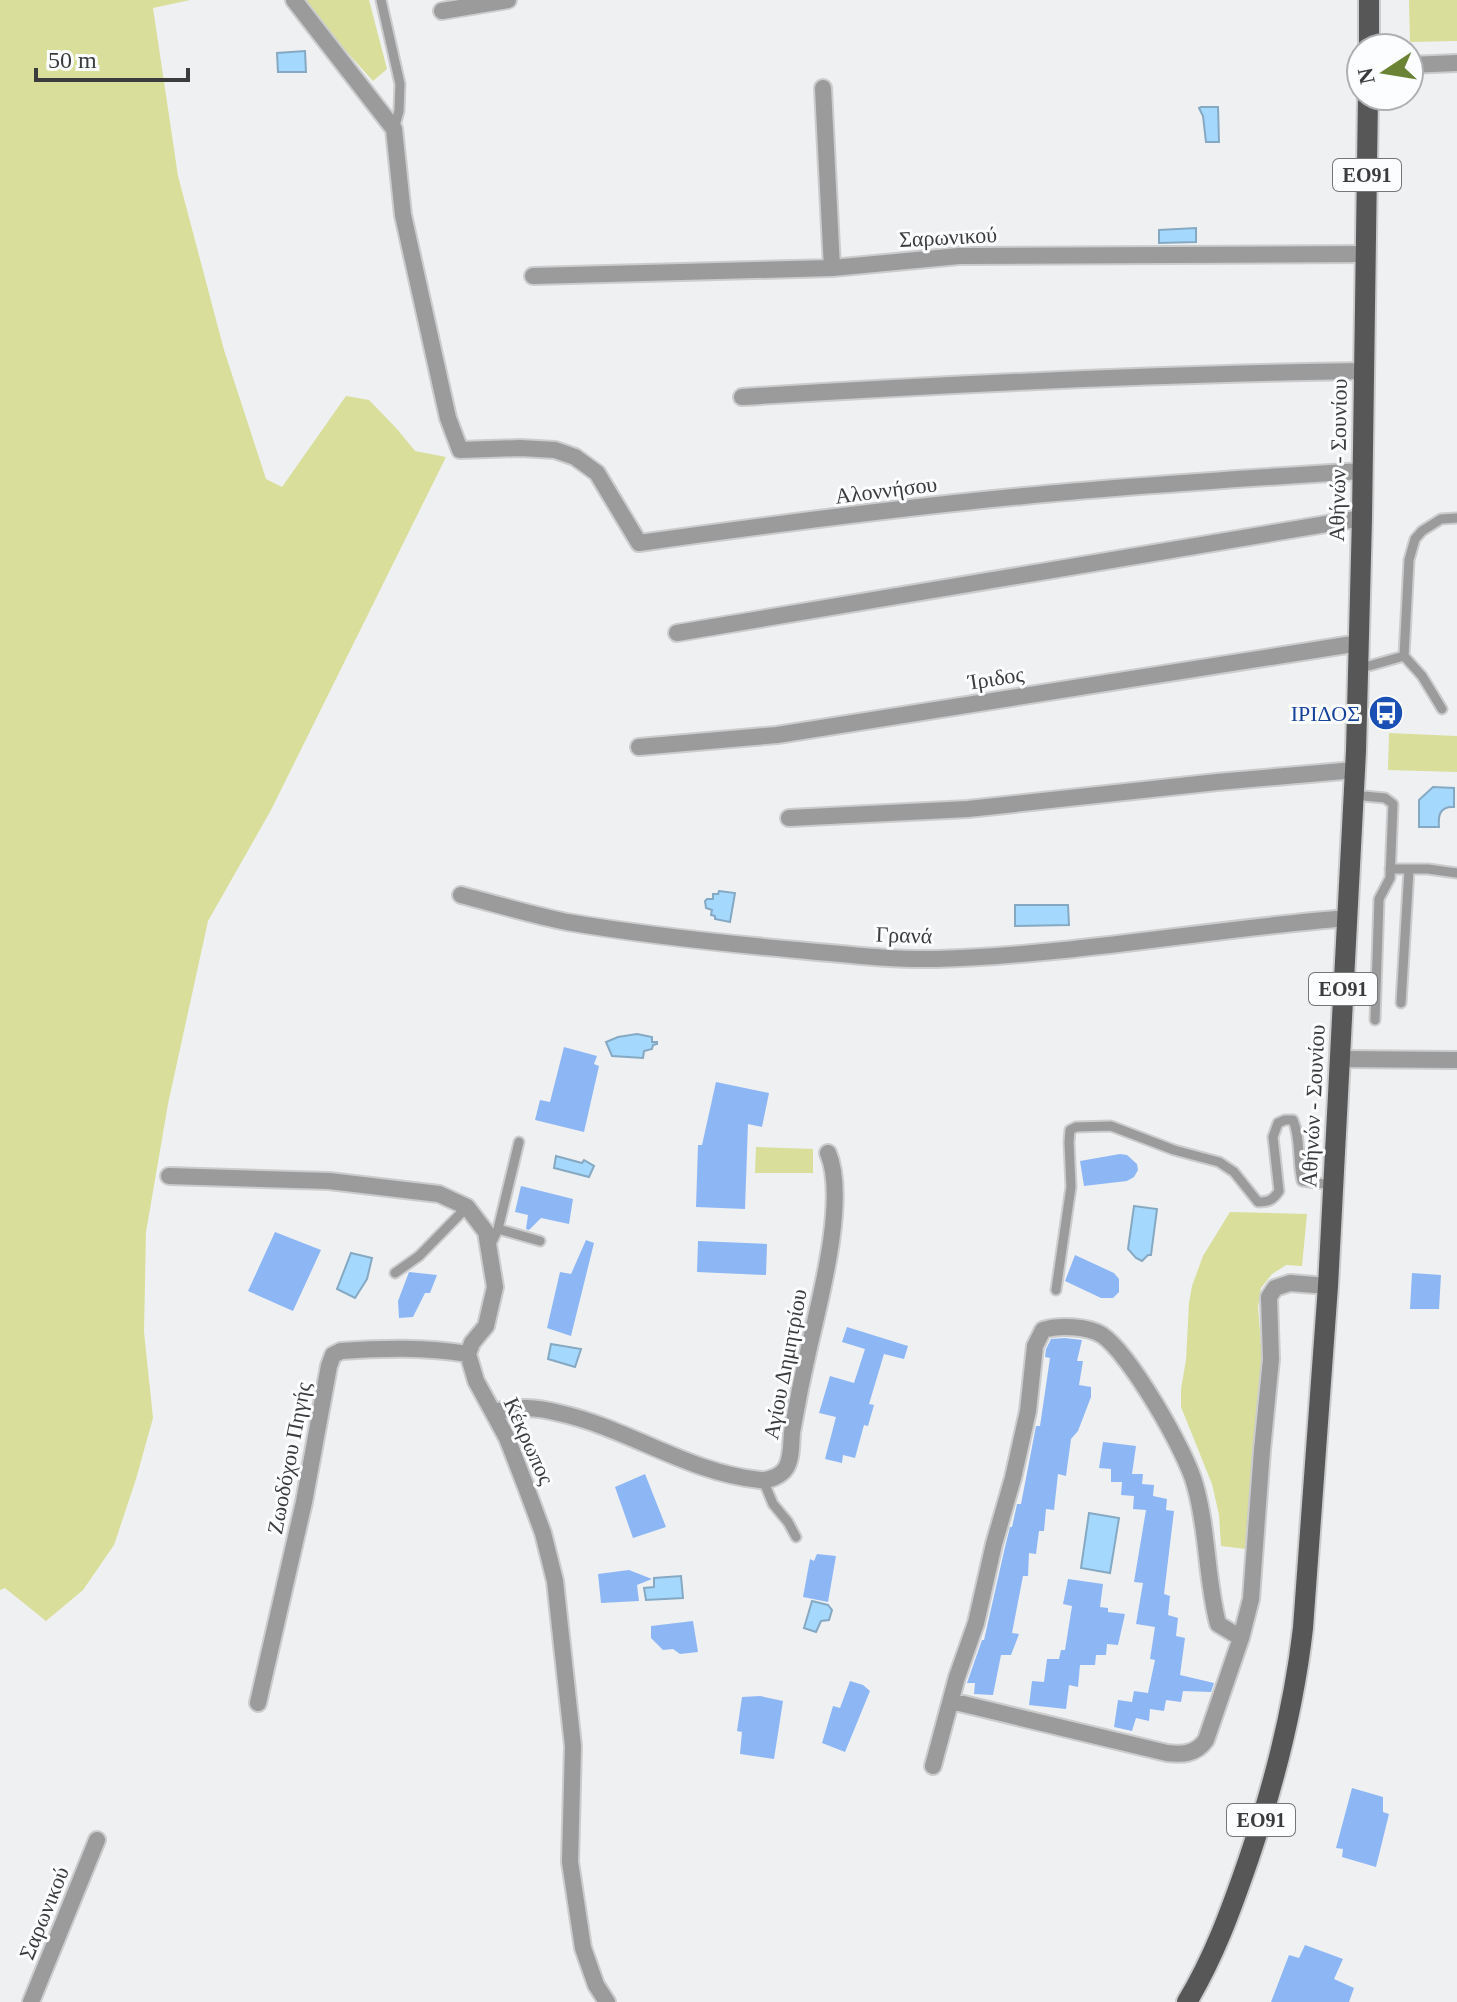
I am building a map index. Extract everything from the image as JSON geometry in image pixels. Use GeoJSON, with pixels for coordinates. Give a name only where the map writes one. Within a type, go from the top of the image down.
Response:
{"type":"FeatureCollection","features":[{"type":"Feature","properties":{"kind":"main road"},"geometry":{"type":"LineString","coordinates":[[1369,0],[1369,32]]}},
{"type":"Feature","properties":{"kind":"main road","name":"Αθήνών - Σουνίου"},"geometry":{"type":"LineString","coordinates":[[1187,2002],[1215,1952],[1246,1866],[1282,1747],[1297,1679],[1303,1628],[1328,1286],[1355,770],[1368,112]]}},
{"type":"Feature","properties":{"kind":"street"},"geometry":{"type":"LineString","coordinates":[[294,0],[394,129]]}},
{"type":"Feature","properties":{"kind":"street"},"geometry":{"type":"LineString","coordinates":[[442,11],[508,0]]}},
{"type":"Feature","properties":{"kind":"street"},"geometry":{"type":"LineString","coordinates":[[1425,64],[1457,63]]}},
{"type":"Feature","properties":{"kind":"street"},"geometry":{"type":"LineString","coordinates":[[823,88],[832,268]]}},
{"type":"Feature","properties":{"kind":"street","name":"Αλοννήσου"},"geometry":{"type":"LineString","coordinates":[[394,129],[403,215],[448,418],[460,450],[555,450],[575,457],[597,473],[639,543],[1022,496],[1189,481],[1362,471]]}},
{"type":"Feature","properties":{"kind":"street","name":"Σαρωνικού"},"geometry":{"type":"LineString","coordinates":[[533,276],[832,268],[959,256],[1366,254]]}},
{"type":"Feature","properties":{"kind":"street"},"geometry":{"type":"LineString","coordinates":[[742,397],[976,383],[1364,371]]}},
{"type":"Feature","properties":{"kind":"street"},"geometry":{"type":"LineString","coordinates":[[677,633],[1362,518]]}},
{"type":"Feature","properties":{"kind":"street","name":"Ίριδος"},"geometry":{"type":"LineString","coordinates":[[639,747],[777,735],[1359,643]]}},
{"type":"Feature","properties":{"kind":"street"},"geometry":{"type":"LineString","coordinates":[[789,818],[968,809],[1355,770]]}},
{"type":"Feature","properties":{"kind":"street","name":"Γρανά"},"geometry":{"type":"LineString","coordinates":[[461,895],[565,921],[665,935],[836,954],[933,959],[1025,955],[1347,918]]}},
{"type":"Feature","properties":{"kind":"street"},"geometry":{"type":"LineString","coordinates":[[1340,1059],[1457,1060]]}},
{"type":"Feature","properties":{"kind":"street","name":"Αγίου Δημητρίου"},"geometry":{"type":"LineString","coordinates":[[763,1480],[775,1477],[786,1469],[791,1454],[804,1367],[832,1234],[834,1165],[828,1153]]}},
{"type":"Feature","properties":{"kind":"street"},"geometry":{"type":"LineString","coordinates":[[169,1176],[329,1181],[439,1194],[467,1207],[486,1232],[495,1287],[486,1326],[472,1343],[468,1354]]}},
{"type":"Feature","properties":{"kind":"street"},"geometry":{"type":"LineString","coordinates":[[951,1701],[1167,1753],[1187,1754],[1200,1749],[1206,1740],[1241,1638],[1251,1599],[1271,1359],[1269,1297],[1275,1288],[1290,1283],[1328,1286]]}},
{"type":"Feature","properties":{"kind":"street"},"geometry":{"type":"LineString","coordinates":[[933,1766],[976,1623],[1013,1478],[1028,1411],[1035,1346],[1043,1330],[1058,1325],[1099,1332],[1114,1345],[1171,1431],[1195,1483],[1218,1624],[1241,1638]]}},
{"type":"Feature","properties":{"kind":"street","name":"Ζωοδόχου Πηγής"},"geometry":{"type":"LineString","coordinates":[[258,1703],[304,1502],[333,1355],[341,1351],[403,1348],[468,1354]]}},
{"type":"Feature","properties":{"kind":"street","name":"Κέκρωπος"},"geometry":{"type":"LineString","coordinates":[[468,1354],[476,1381],[507,1438],[543,1533],[555,1581],[573,1746],[570,1862],[583,1948],[596,1985],[607,2002]]}},
{"type":"Feature","properties":{"kind":"street"},"geometry":{"type":"LineString","coordinates":[[494,1412],[529,1407],[561,1413],[593,1422],[704,1468],[763,1480]]}},
{"type":"Feature","properties":{"kind":"street","name":"Σαρωνικού"},"geometry":{"type":"LineString","coordinates":[[31,2002],[97,1840]]}},
{"type":"Feature","properties":{"kind":"lane"},"geometry":{"type":"LineString","coordinates":[[381,0],[400,84],[399,111],[394,129]]}},
{"type":"Feature","properties":{"kind":"lane"},"geometry":{"type":"LineString","coordinates":[[1442,709],[1422,676],[1404,656],[1409,560],[1415,539],[1422,531],[1441,519],[1457,518]]}},
{"type":"Feature","properties":{"kind":"lane"},"geometry":{"type":"LineString","coordinates":[[1358,669],[1404,656]]}},
{"type":"Feature","properties":{"kind":"lane"},"geometry":{"type":"LineString","coordinates":[[1353,795],[1385,798],[1393,804],[1390,878],[1379,899],[1375,1020]]}},
{"type":"Feature","properties":{"kind":"lane"},"geometry":{"type":"LineString","coordinates":[[1390,869],[1457,873]]}},
{"type":"Feature","properties":{"kind":"lane"},"geometry":{"type":"LineString","coordinates":[[1401,1003],[1409,869]]}},
{"type":"Feature","properties":{"kind":"lane"},"geometry":{"type":"LineString","coordinates":[[1056,1290],[1071,1187],[1070,1130],[1076,1127],[1111,1126],[1174,1150],[1219,1162],[1234,1172],[1258,1202],[1268,1202],[1279,1191],[1273,1137],[1278,1123],[1293,1120],[1302,1181],[1333,1185]]}},
{"type":"Feature","properties":{"kind":"lane"},"geometry":{"type":"LineString","coordinates":[[490,1246],[498,1229],[519,1142]]}},
{"type":"Feature","properties":{"kind":"lane"},"geometry":{"type":"LineString","coordinates":[[395,1273],[419,1256],[467,1207]]}},
{"type":"Feature","properties":{"kind":"lane"},"geometry":{"type":"LineString","coordinates":[[498,1229],[540,1241]]}},
{"type":"Feature","properties":{"kind":"lane"},"geometry":{"type":"LineString","coordinates":[[763,1480],[773,1504],[796,1537]]}},
{"type":"Feature","properties":{"kind":"green space"},"geometry":{"type":"Polygon","coordinates":[[[0,0],[190,0],[153,8],[178,176],[224,350],[266,479],[282,487],[346,396],[369,400],[415,451],[446,457],[271,810],[208,921],[168,1104],[146,1232],[144,1332],[153,1418],[114,1545],[83,1590],[46,1621],[5,1588],[0,1590],[0,0]]]}},
{"type":"Feature","properties":{"kind":"green space"},"geometry":{"type":"Polygon","coordinates":[[[300,0],[369,0],[387,69],[373,81],[300,0]]]}},
{"type":"Feature","properties":{"kind":"green space"},"geometry":{"type":"Polygon","coordinates":[[[1409,0],[1457,0],[1457,41],[1425,42],[1425,32],[1410,32],[1409,0]]]}},
{"type":"Feature","properties":{"kind":"green space"},"geometry":{"type":"Polygon","coordinates":[[[1389,733],[1457,736],[1457,772],[1388,770],[1389,733]]]}},
{"type":"Feature","properties":{"kind":"green space"},"geometry":{"type":"Polygon","coordinates":[[[756,1147],[813,1149],[813,1173],[755,1173],[756,1147]]]}},
{"type":"Feature","properties":{"kind":"green space"},"geometry":{"type":"Polygon","coordinates":[[[1230,1212],[1307,1214],[1302,1266],[1286,1265],[1272,1274],[1261,1288],[1258,1307],[1263,1369],[1246,1549],[1221,1546],[1219,1515],[1212,1484],[1181,1407],[1192,1286],[1203,1256],[1230,1212]]]}},
{"type":"Feature","properties":{"kind":"water"},"geometry":{"type":"Polygon","coordinates":[[[305,51],[306,72],[278,72],[277,53],[305,51]]]}},
{"type":"Feature","properties":{"kind":"water"},"geometry":{"type":"Polygon","coordinates":[[[1201,107],[1218,107],[1219,142],[1206,142],[1201,107]]]}},
{"type":"Feature","properties":{"kind":"water"},"geometry":{"type":"Polygon","coordinates":[[[1196,228],[1196,242],[1159,243],[1159,230],[1196,228]]]}},
{"type":"Feature","properties":{"kind":"water"},"geometry":{"type":"Polygon","coordinates":[[[1433,787],[1454,788],[1454,807],[1441,812],[1439,827],[1419,827],[1419,800],[1433,787]]]}},
{"type":"Feature","properties":{"kind":"water"},"geometry":{"type":"Polygon","coordinates":[[[719,891],[735,893],[730,922],[715,919],[711,915],[712,910],[706,908],[705,901],[713,899],[713,894],[719,891]]]}},
{"type":"Feature","properties":{"kind":"water"},"geometry":{"type":"Polygon","coordinates":[[[1015,905],[1068,905],[1069,925],[1015,926],[1015,905]]]}},
{"type":"Feature","properties":{"kind":"water"},"geometry":{"type":"Polygon","coordinates":[[[637,1034],[652,1037],[652,1042],[657,1044],[644,1051],[643,1058],[612,1056],[606,1042],[637,1034]]]}},
{"type":"Feature","properties":{"kind":"water"},"geometry":{"type":"Polygon","coordinates":[[[556,1156],[582,1163],[584,1160],[594,1166],[589,1177],[554,1168],[556,1156]]]}},
{"type":"Feature","properties":{"kind":"water"},"geometry":{"type":"Polygon","coordinates":[[[1134,1206],[1157,1209],[1151,1255],[1142,1261],[1128,1249],[1134,1206]]]}},
{"type":"Feature","properties":{"kind":"water"},"geometry":{"type":"Polygon","coordinates":[[[351,1253],[372,1258],[367,1279],[355,1298],[337,1289],[351,1253]]]}},
{"type":"Feature","properties":{"kind":"water"},"geometry":{"type":"Polygon","coordinates":[[[551,1344],[581,1349],[575,1367],[548,1359],[551,1344]]]}},
{"type":"Feature","properties":{"kind":"water"},"geometry":{"type":"Polygon","coordinates":[[[1089,1513],[1119,1518],[1110,1573],[1081,1568],[1089,1513]]]}},
{"type":"Feature","properties":{"kind":"water"},"geometry":{"type":"Polygon","coordinates":[[[681,1576],[683,1598],[646,1600],[644,1588],[654,1587],[654,1578],[681,1576]]]}},
{"type":"Feature","properties":{"kind":"water"},"geometry":{"type":"Polygon","coordinates":[[[812,1601],[828,1605],[832,1610],[829,1620],[821,1621],[816,1632],[804,1628],[812,1601]]]}},
{"type":"Feature","properties":{"kind":"building"},"geometry":{"type":"Polygon","coordinates":[[[564,1047],[597,1056],[594,1064],[599,1066],[584,1132],[535,1120],[540,1100],[550,1102],[564,1047]]]}},
{"type":"Feature","properties":{"kind":"building"},"geometry":{"type":"Polygon","coordinates":[[[716,1082],[769,1093],[762,1127],[748,1124],[745,1209],[696,1207],[698,1145],[702,1145],[716,1082]]]}},
{"type":"Feature","properties":{"kind":"building"},"geometry":{"type":"Polygon","coordinates":[[[1127,1155],[1137,1164],[1134,1177],[1127,1181],[1084,1186],[1080,1161],[1127,1155]]]}},
{"type":"Feature","properties":{"kind":"building"},"geometry":{"type":"Polygon","coordinates":[[[521,1186],[573,1199],[569,1224],[541,1218],[529,1230],[526,1229],[528,1215],[515,1212],[521,1186]]]}},
{"type":"Feature","properties":{"kind":"building"},"geometry":{"type":"Polygon","coordinates":[[[275,1232],[321,1250],[293,1311],[248,1291],[275,1232]]]}},
{"type":"Feature","properties":{"kind":"building"},"geometry":{"type":"Polygon","coordinates":[[[586,1240],[594,1243],[571,1336],[547,1328],[560,1272],[571,1274],[586,1240]]]}},
{"type":"Feature","properties":{"kind":"building"},"geometry":{"type":"Polygon","coordinates":[[[698,1241],[767,1244],[766,1275],[697,1272],[698,1241]]]}},
{"type":"Feature","properties":{"kind":"building"},"geometry":{"type":"Polygon","coordinates":[[[1075,1255],[1114,1273],[1119,1279],[1119,1292],[1113,1298],[1101,1298],[1065,1281],[1075,1255]]]}},
{"type":"Feature","properties":{"kind":"building"},"geometry":{"type":"Polygon","coordinates":[[[409,1272],[437,1275],[430,1293],[425,1293],[413,1317],[399,1318],[398,1301],[409,1272]]]}},
{"type":"Feature","properties":{"kind":"building"},"geometry":{"type":"Polygon","coordinates":[[[1412,1273],[1441,1275],[1439,1309],[1410,1309],[1412,1273]]]}},
{"type":"Feature","properties":{"kind":"building"},"geometry":{"type":"Polygon","coordinates":[[[847,1327],[908,1346],[904,1359],[884,1354],[869,1404],[874,1405],[868,1426],[864,1425],[855,1458],[843,1455],[842,1463],[825,1459],[836,1417],[819,1413],[830,1376],[854,1383],[865,1349],[842,1342],[847,1327]]]}},
{"type":"Feature","properties":{"kind":"building"},"geometry":{"type":"Polygon","coordinates":[[[1051,1339],[1082,1340],[1077,1361],[1083,1361],[1079,1385],[1091,1387],[1091,1397],[1078,1431],[1071,1439],[1066,1476],[1058,1474],[1054,1510],[1046,1509],[1044,1531],[1039,1531],[1036,1554],[1029,1553],[1028,1576],[1023,1576],[1012,1633],[1019,1634],[1011,1655],[1001,1655],[993,1695],[974,1694],[975,1683],[967,1683],[984,1640],[1010,1527],[1017,1504],[1021,1504],[1036,1426],[1040,1426],[1050,1358],[1045,1357],[1046,1349],[1051,1339]]]}},
{"type":"Feature","properties":{"kind":"building"},"geometry":{"type":"Polygon","coordinates":[[[1103,1442],[1136,1446],[1132,1474],[1143,1474],[1142,1484],[1154,1485],[1153,1496],[1167,1499],[1166,1510],[1174,1511],[1164,1594],[1170,1596],[1168,1615],[1178,1618],[1176,1636],[1185,1638],[1180,1675],[1214,1683],[1211,1692],[1183,1691],[1181,1702],[1166,1700],[1164,1711],[1150,1709],[1149,1721],[1136,1718],[1132,1731],[1114,1727],[1118,1700],[1132,1702],[1134,1691],[1148,1693],[1155,1660],[1150,1659],[1155,1627],[1136,1624],[1143,1583],[1134,1582],[1146,1510],[1133,1509],[1134,1496],[1121,1495],[1122,1482],[1111,1482],[1111,1469],[1099,1468],[1103,1442]]]}},
{"type":"Feature","properties":{"kind":"building"},"geometry":{"type":"Polygon","coordinates":[[[645,1474],[666,1527],[633,1538],[615,1487],[645,1474]]]}},
{"type":"Feature","properties":{"kind":"building"},"geometry":{"type":"Polygon","coordinates":[[[817,1554],[836,1556],[828,1602],[803,1597],[810,1559],[814,1561],[817,1554]]]}},
{"type":"Feature","properties":{"kind":"building"},"geometry":{"type":"Polygon","coordinates":[[[629,1570],[652,1579],[637,1585],[639,1601],[601,1603],[598,1574],[629,1570]]]}},
{"type":"Feature","properties":{"kind":"building"},"geometry":{"type":"Polygon","coordinates":[[[1068,1579],[1103,1584],[1100,1607],[1108,1608],[1108,1612],[1125,1614],[1118,1645],[1107,1644],[1106,1655],[1096,1655],[1095,1665],[1080,1665],[1078,1687],[1069,1685],[1066,1709],[1029,1705],[1032,1681],[1044,1682],[1047,1659],[1059,1659],[1061,1650],[1065,1650],[1072,1606],[1063,1604],[1068,1579]]]}},
{"type":"Feature","properties":{"kind":"building"},"geometry":{"type":"Polygon","coordinates":[[[693,1621],[698,1652],[680,1654],[673,1649],[663,1650],[651,1638],[651,1626],[693,1621]]]}},
{"type":"Feature","properties":{"kind":"building"},"geometry":{"type":"Polygon","coordinates":[[[850,1681],[870,1691],[845,1752],[822,1743],[833,1706],[840,1708],[850,1681]]]}},
{"type":"Feature","properties":{"kind":"building"},"geometry":{"type":"Polygon","coordinates":[[[760,1696],[783,1701],[774,1759],[740,1754],[742,1732],[737,1731],[742,1697],[760,1696]]]}},
{"type":"Feature","properties":{"kind":"building"},"geometry":{"type":"Polygon","coordinates":[[[1352,1788],[1383,1797],[1383,1812],[1389,1814],[1376,1867],[1342,1857],[1343,1849],[1336,1848],[1352,1788]]]}},
{"type":"Feature","properties":{"kind":"building"},"geometry":{"type":"Polygon","coordinates":[[[1305,1945],[1343,1959],[1334,1979],[1354,1988],[1349,2002],[1271,2002],[1289,1955],[1299,1958],[1305,1945]]]}},
{"type":"Feature","properties":{"kind":"place","name":"ΙΡΙΔΟΣ"},"geometry":{"type":"Point","coordinates":[1386,713]}}]}
